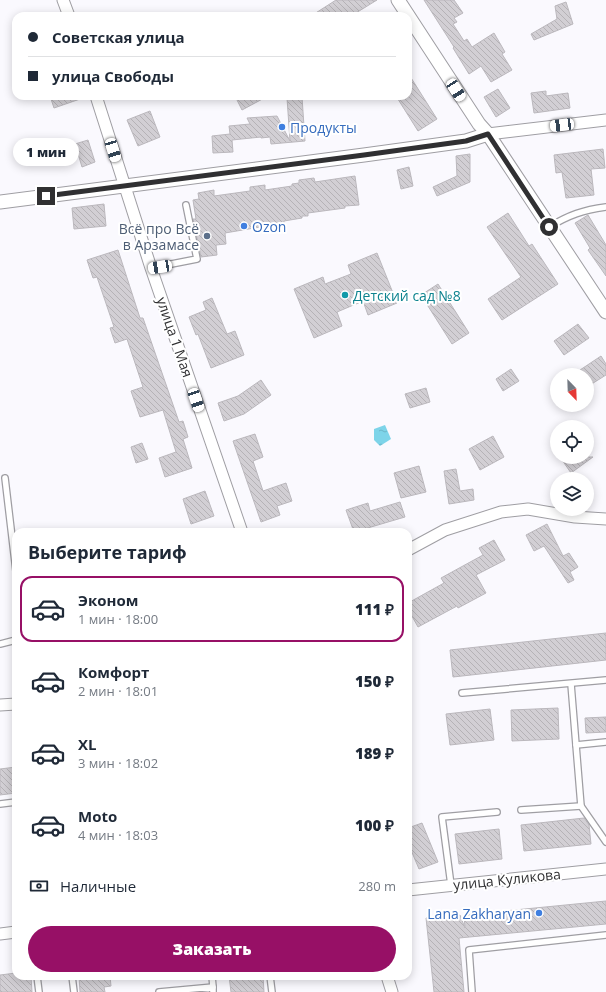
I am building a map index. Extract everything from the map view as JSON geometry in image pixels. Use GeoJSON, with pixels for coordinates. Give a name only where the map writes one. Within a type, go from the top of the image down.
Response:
{"type":"FeatureCollection","features":[{"type":"Feature","properties":{"kind":"street"},"geometry":{"type":"LineString","coordinates":[[63,0],[68,12]]}},
{"type":"Feature","properties":{"kind":"street"},"geometry":{"type":"LineString","coordinates":[[398,0],[406,12]]}},
{"type":"Feature","properties":{"kind":"street"},"geometry":{"type":"LineString","coordinates":[[412,21],[475,118],[488,134],[606,312]]}},
{"type":"Feature","properties":{"kind":"street","name":"улица 1 Мая"},"geometry":{"type":"LineString","coordinates":[[97,100],[151,268],[241,528]]}},
{"type":"Feature","properties":{"kind":"street"},"geometry":{"type":"LineString","coordinates":[[0,202],[466,141],[488,134],[606,120]]}},
{"type":"Feature","properties":{"kind":"street"},"geometry":{"type":"LineString","coordinates":[[412,548],[445,530],[501,512],[528,509],[575,517],[606,519]]}},
{"type":"Feature","properties":{"kind":"street"},"geometry":{"type":"LineString","coordinates":[[0,704],[12,704]]}},
{"type":"Feature","properties":{"kind":"street","name":"улица Куликова"},"geometry":{"type":"LineString","coordinates":[[412,890],[606,869]]}},
{"type":"Feature","properties":{"kind":"street"},"geometry":{"type":"LineString","coordinates":[[0,934],[12,932]]}},
{"type":"Feature","properties":{"kind":"street"},"geometry":{"type":"LineString","coordinates":[[388,980],[392,992]]}},
{"type":"Feature","properties":{"kind":"lane"},"geometry":{"type":"LineString","coordinates":[[151,268],[197,259],[186,205]]}},
{"type":"Feature","properties":{"kind":"lane"},"geometry":{"type":"LineString","coordinates":[[549,227],[565,217],[586,210],[606,207]]}},
{"type":"Feature","properties":{"kind":"lane"},"geometry":{"type":"LineString","coordinates":[[6,478],[12,534]]}},
{"type":"Feature","properties":{"kind":"lane"},"geometry":{"type":"LineString","coordinates":[[0,644],[12,641]]}},
{"type":"Feature","properties":{"kind":"lane"},"geometry":{"type":"LineString","coordinates":[[462,694],[606,680]]}},
{"type":"Feature","properties":{"kind":"lane"},"geometry":{"type":"LineString","coordinates":[[571,684],[581,806],[606,842]]}},
{"type":"Feature","properties":{"kind":"lane"},"geometry":{"type":"LineString","coordinates":[[576,745],[606,742]]}},
{"type":"Feature","properties":{"kind":"lane"},"geometry":{"type":"LineString","coordinates":[[0,804],[12,802]]}},
{"type":"Feature","properties":{"kind":"lane"},"geometry":{"type":"LineString","coordinates":[[521,810],[581,806]]}},
{"type":"Feature","properties":{"kind":"lane"},"geometry":{"type":"LineString","coordinates":[[451,885],[442,817],[497,812]]}},
{"type":"Feature","properties":{"kind":"lane"},"geometry":{"type":"LineString","coordinates":[[472,992],[469,950],[606,935]]}},
{"type":"Feature","properties":{"kind":"lane"},"geometry":{"type":"LineString","coordinates":[[38,980],[39,992]]}},
{"type":"Feature","properties":{"kind":"lane"},"geometry":{"type":"LineString","coordinates":[[72,980],[74,992]]}},
{"type":"Feature","properties":{"kind":"lane"},"geometry":{"type":"LineString","coordinates":[[270,980],[272,992]]}},
{"type":"Feature","properties":{"kind":"lane"},"geometry":{"type":"LineString","coordinates":[[159,992],[213,989]]}},
{"type":"Feature","properties":{"kind":"water"},"geometry":{"type":"Polygon","coordinates":[[[385,425],[391,439],[380,446],[374,440],[374,429],[385,425]]]}},
{"type":"Feature","properties":{"kind":"building"},"geometry":{"type":"Polygon","coordinates":[[[336,0],[377,0],[358,12],[317,12],[336,0]]]}},
{"type":"Feature","properties":{"kind":"building"},"geometry":{"type":"Polygon","coordinates":[[[424,0],[454,0],[463,13],[454,18],[457,22],[453,24],[464,41],[467,39],[472,47],[494,33],[505,52],[502,54],[512,70],[491,82],[481,66],[469,74],[453,48],[454,47],[424,0]]]}},
{"type":"Feature","properties":{"kind":"building"},"geometry":{"type":"Polygon","coordinates":[[[566,2],[573,24],[534,40],[531,34],[557,19],[555,6],[566,2]]]}},
{"type":"Feature","properties":{"kind":"building"},"geometry":{"type":"Polygon","coordinates":[[[412,79],[437,119],[418,131],[399,100],[412,100],[412,79]]]}},
{"type":"Feature","properties":{"kind":"building"},"geometry":{"type":"Polygon","coordinates":[[[498,89],[510,108],[496,117],[484,97],[498,89]]]}},
{"type":"Feature","properties":{"kind":"building"},"geometry":{"type":"Polygon","coordinates":[[[546,91],[546,96],[568,93],[570,108],[534,113],[531,93],[546,91]]]}},
{"type":"Feature","properties":{"kind":"building"},"geometry":{"type":"Polygon","coordinates":[[[51,100],[77,100],[54,108],[51,100]]]}},
{"type":"Feature","properties":{"kind":"building"},"geometry":{"type":"Polygon","coordinates":[[[237,100],[261,100],[242,110],[237,100]]]}},
{"type":"Feature","properties":{"kind":"building"},"geometry":{"type":"Polygon","coordinates":[[[287,100],[302,100],[305,141],[271,144],[270,137],[232,140],[233,152],[213,153],[212,136],[230,134],[229,126],[250,124],[247,118],[277,116],[290,141],[287,100]]]}},
{"type":"Feature","properties":{"kind":"building"},"geometry":{"type":"Polygon","coordinates":[[[150,111],[160,137],[138,146],[127,120],[150,111]]]}},
{"type":"Feature","properties":{"kind":"building"},"geometry":{"type":"Polygon","coordinates":[[[88,140],[95,162],[82,167],[75,144],[88,140]]]}},
{"type":"Feature","properties":{"kind":"building"},"geometry":{"type":"Polygon","coordinates":[[[603,149],[605,168],[591,169],[594,195],[566,198],[562,172],[556,173],[554,155],[603,149]]]}},
{"type":"Feature","properties":{"kind":"building"},"geometry":{"type":"Polygon","coordinates":[[[470,154],[470,182],[437,196],[433,187],[457,176],[456,156],[470,154]]]}},
{"type":"Feature","properties":{"kind":"building"},"geometry":{"type":"Polygon","coordinates":[[[409,167],[413,186],[401,189],[397,170],[409,167]]]}},
{"type":"Feature","properties":{"kind":"building"},"geometry":{"type":"Polygon","coordinates":[[[355,176],[359,205],[308,213],[308,216],[302,216],[302,218],[284,221],[284,223],[225,233],[226,244],[216,245],[217,255],[201,257],[193,219],[196,219],[193,200],[199,199],[198,193],[214,190],[214,196],[250,191],[250,187],[265,185],[265,190],[292,186],[292,184],[299,183],[299,180],[314,178],[315,182],[355,176]]]}},
{"type":"Feature","properties":{"kind":"building"},"geometry":{"type":"Polygon","coordinates":[[[104,204],[106,226],[74,229],[72,208],[104,204]]]}},
{"type":"Feature","properties":{"kind":"building"},"geometry":{"type":"Polygon","coordinates":[[[508,213],[529,246],[532,244],[558,284],[502,320],[488,299],[521,277],[487,227],[508,213]]]}},
{"type":"Feature","properties":{"kind":"building"},"geometry":{"type":"Polygon","coordinates":[[[588,215],[606,245],[606,276],[588,250],[590,248],[575,223],[588,215]]]}},
{"type":"Feature","properties":{"kind":"building"},"geometry":{"type":"Polygon","coordinates":[[[118,250],[140,318],[143,318],[179,422],[183,421],[188,437],[183,439],[192,468],[165,477],[159,458],[176,452],[163,410],[140,417],[131,391],[143,387],[127,339],[115,343],[110,328],[114,327],[97,277],[93,278],[87,260],[118,250]]]}},
{"type":"Feature","properties":{"kind":"building","name":"Детский сад №8"},"geometry":{"type":"Polygon","coordinates":[[[377,253],[397,303],[368,315],[363,301],[337,312],[342,326],[314,338],[294,289],[323,277],[325,284],[351,274],[348,265],[377,253]]]}},
{"type":"Feature","properties":{"kind":"building"},"geometry":{"type":"Polygon","coordinates":[[[438,284],[469,333],[452,344],[421,295],[438,284]]]}},
{"type":"Feature","properties":{"kind":"building"},"geometry":{"type":"Polygon","coordinates":[[[212,298],[227,334],[235,331],[244,355],[211,368],[198,334],[196,335],[189,317],[206,310],[203,302],[212,298]]]}},
{"type":"Feature","properties":{"kind":"building"},"geometry":{"type":"Polygon","coordinates":[[[578,324],[589,338],[564,355],[554,341],[578,324]]]}},
{"type":"Feature","properties":{"kind":"building"},"geometry":{"type":"Polygon","coordinates":[[[601,356],[606,364],[606,375],[594,382],[594,368],[583,368],[601,356]]]}},
{"type":"Feature","properties":{"kind":"building"},"geometry":{"type":"Polygon","coordinates":[[[511,369],[519,381],[503,391],[496,379],[511,369]]]}},
{"type":"Feature","properties":{"kind":"building"},"geometry":{"type":"Polygon","coordinates":[[[261,380],[271,395],[244,414],[224,421],[218,403],[238,396],[261,380]]]}},
{"type":"Feature","properties":{"kind":"building"},"geometry":{"type":"Polygon","coordinates":[[[426,388],[430,402],[410,408],[405,394],[426,388]]]}},
{"type":"Feature","properties":{"kind":"building"},"geometry":{"type":"Polygon","coordinates":[[[255,434],[263,457],[253,461],[263,491],[286,483],[292,501],[277,506],[280,515],[261,522],[233,441],[255,434]]]}},
{"type":"Feature","properties":{"kind":"building"},"geometry":{"type":"Polygon","coordinates":[[[493,436],[504,457],[480,470],[469,449],[493,436]]]}},
{"type":"Feature","properties":{"kind":"building"},"geometry":{"type":"Polygon","coordinates":[[[142,443],[148,459],[136,463],[131,447],[142,443]]]}},
{"type":"Feature","properties":{"kind":"building"},"geometry":{"type":"Polygon","coordinates":[[[565,464],[583,464],[572,472],[570,472],[565,464]]]}},
{"type":"Feature","properties":{"kind":"building"},"geometry":{"type":"Polygon","coordinates":[[[419,466],[426,492],[401,498],[394,473],[419,466]]]}},
{"type":"Feature","properties":{"kind":"building"},"geometry":{"type":"Polygon","coordinates":[[[456,469],[460,491],[473,489],[474,500],[449,504],[444,471],[456,469]]]}},
{"type":"Feature","properties":{"kind":"building"},"geometry":{"type":"Polygon","coordinates":[[[205,491],[214,516],[191,524],[183,499],[205,491]]]}},
{"type":"Feature","properties":{"kind":"building"},"geometry":{"type":"Polygon","coordinates":[[[400,502],[405,517],[368,528],[353,528],[346,510],[368,503],[370,511],[400,502]]]}},
{"type":"Feature","properties":{"kind":"building"},"geometry":{"type":"Polygon","coordinates":[[[547,524],[563,556],[569,553],[578,567],[570,572],[574,580],[568,583],[544,546],[534,551],[526,535],[547,524]]]}},
{"type":"Feature","properties":{"kind":"building"},"geometry":{"type":"Polygon","coordinates":[[[494,540],[505,560],[476,575],[486,593],[458,608],[457,606],[418,627],[412,616],[412,601],[444,583],[441,578],[483,555],[479,548],[494,540]]]}},
{"type":"Feature","properties":{"kind":"building"},"geometry":{"type":"Polygon","coordinates":[[[606,633],[606,660],[453,677],[450,650],[606,633]]]}},
{"type":"Feature","properties":{"kind":"building"},"geometry":{"type":"Polygon","coordinates":[[[558,708],[559,739],[512,741],[511,710],[558,708]]]}},
{"type":"Feature","properties":{"kind":"building"},"geometry":{"type":"Polygon","coordinates":[[[490,709],[494,740],[450,745],[446,714],[490,709]]]}},
{"type":"Feature","properties":{"kind":"building"},"geometry":{"type":"Polygon","coordinates":[[[606,717],[606,732],[586,733],[585,718],[606,717]]]}},
{"type":"Feature","properties":{"kind":"building"},"geometry":{"type":"Polygon","coordinates":[[[12,768],[12,794],[0,795],[0,769],[12,768]]]}},
{"type":"Feature","properties":{"kind":"building"},"geometry":{"type":"Polygon","coordinates":[[[584,818],[589,825],[591,844],[524,851],[521,825],[584,818]]]}},
{"type":"Feature","properties":{"kind":"building"},"geometry":{"type":"Polygon","coordinates":[[[422,823],[438,862],[419,869],[412,852],[412,827],[422,823]]]}},
{"type":"Feature","properties":{"kind":"building"},"geometry":{"type":"Polygon","coordinates":[[[499,829],[502,859],[459,864],[455,834],[499,829]]]}},
{"type":"Feature","properties":{"kind":"building"},"geometry":{"type":"Polygon","coordinates":[[[606,901],[606,924],[459,938],[464,992],[434,992],[426,918],[460,915],[465,928],[464,915],[606,901]]]}},
{"type":"Feature","properties":{"kind":"building"},"geometry":{"type":"Polygon","coordinates":[[[12,974],[12,980],[31,980],[32,992],[0,992],[0,975],[12,974]]]}},
{"type":"Feature","properties":{"kind":"building"},"geometry":{"type":"Polygon","coordinates":[[[79,980],[110,980],[111,986],[104,987],[105,992],[80,992],[79,980]]]}},
{"type":"Feature","properties":{"kind":"building"},"geometry":{"type":"Polygon","coordinates":[[[230,980],[263,980],[264,992],[231,992],[230,980]]]}},
{"type":"Feature","properties":{"kind":"place","name":"Продукты"},"geometry":{"type":"Point","coordinates":[282,127]}},
{"type":"Feature","properties":{"kind":"place","name":"Ozon"},"geometry":{"type":"Point","coordinates":[244,226]}},
{"type":"Feature","properties":{"kind":"place","name":"Всё про Всё в Арзамасе"},"geometry":{"type":"Point","coordinates":[207,236]}},
{"type":"Feature","properties":{"kind":"place","name":"Детский сад №8"},"geometry":{"type":"Point","coordinates":[345,295]}},
{"type":"Feature","properties":{"kind":"place","name":"Lana Zakharyan"},"geometry":{"type":"Point","coordinates":[539,913]}},
{"type":"Feature","properties":{"kind":"route"},"geometry":{"type":"LineString","coordinates":[[46,196],[466,141],[488,134],[549,227]]}}]}
